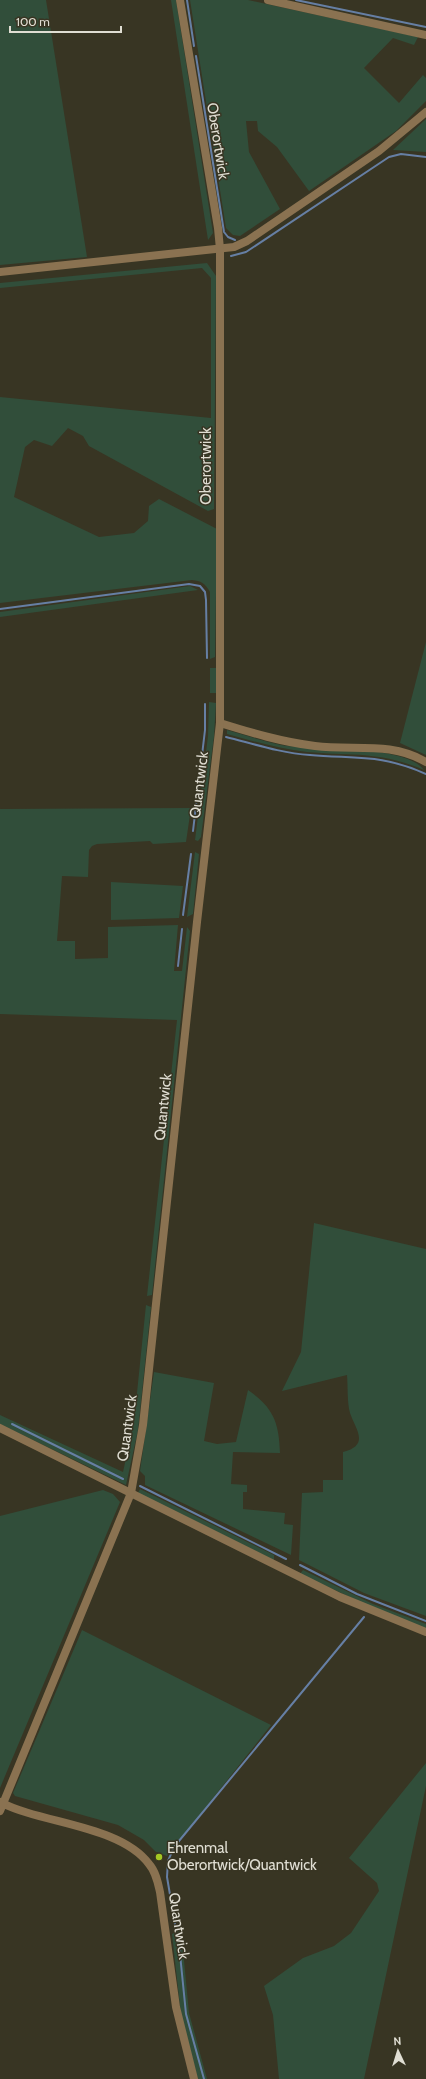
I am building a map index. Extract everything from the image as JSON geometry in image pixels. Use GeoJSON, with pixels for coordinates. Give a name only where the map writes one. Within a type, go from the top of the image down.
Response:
{"type":"FeatureCollection","features":[{"type":"Feature","properties":{"kind":"street","name":"Oberortwick"},"geometry":{"type":"LineString","coordinates":[[180,0],[218,228],[220,249],[220,723]]}},
{"type":"Feature","properties":{"kind":"street"},"geometry":{"type":"LineString","coordinates":[[268,0],[426,35]]}},
{"type":"Feature","properties":{"kind":"street"},"geometry":{"type":"LineString","coordinates":[[0,272],[234,247],[247,241],[379,151],[426,112]]}},
{"type":"Feature","properties":{"kind":"street"},"geometry":{"type":"LineString","coordinates":[[220,723],[285,742],[317,746],[382,747],[402,751],[426,762]]}},
{"type":"Feature","properties":{"kind":"street","name":"Quantwick"},"geometry":{"type":"LineString","coordinates":[[194,2079],[176,2007],[160,1892],[150,1864],[121,1842],[1,1805],[131,1493],[143,1425],[196,922],[220,723]]}},
{"type":"Feature","properties":{"kind":"street","name":"Quantwick"},"geometry":{"type":"LineString","coordinates":[[0,1428],[340,1597],[426,1632]]}},
{"type":"Feature","properties":{"kind":"green space"},"geometry":{"type":"Polygon","coordinates":[[[0,0],[46,0],[87,257],[0,265],[0,0]]]}},
{"type":"Feature","properties":{"kind":"green space"},"geometry":{"type":"Polygon","coordinates":[[[171,0],[176,0],[213,233],[208,240],[171,0]]]}},
{"type":"Feature","properties":{"kind":"green space"},"geometry":{"type":"Polygon","coordinates":[[[190,0],[248,0],[418,37],[414,45],[393,38],[364,68],[399,103],[423,75],[426,78],[426,101],[396,131],[309,191],[277,147],[258,131],[257,121],[246,121],[249,152],[280,209],[240,236],[233,235],[226,228],[190,0]]]}},
{"type":"Feature","properties":{"kind":"green space"},"geometry":{"type":"Polygon","coordinates":[[[426,119],[426,152],[393,150],[426,119]]]}},
{"type":"Feature","properties":{"kind":"green space"},"geometry":{"type":"Polygon","coordinates":[[[207,263],[216,276],[214,509],[208,511],[89,446],[83,436],[68,428],[52,446],[34,440],[25,447],[14,497],[99,537],[134,533],[148,521],[149,506],[159,499],[217,529],[215,657],[210,659],[210,592],[206,586],[198,581],[192,580],[0,603],[0,397],[211,418],[211,278],[202,268],[0,288],[0,283],[207,263]]]}},
{"type":"Feature","properties":{"kind":"green space"},"geometry":{"type":"Polygon","coordinates":[[[190,586],[198,590],[0,617],[0,612],[190,586]]]}},
{"type":"Feature","properties":{"kind":"green space"},"geometry":{"type":"Polygon","coordinates":[[[426,642],[426,755],[400,743],[426,642]]]}},
{"type":"Feature","properties":{"kind":"green space"},"geometry":{"type":"Polygon","coordinates":[[[210,668],[216,668],[216,693],[210,693],[210,668]]]}},
{"type":"Feature","properties":{"kind":"green space"},"geometry":{"type":"Polygon","coordinates":[[[209,702],[216,703],[214,736],[201,837],[198,841],[195,840],[208,736],[209,702]]]}},
{"type":"Feature","properties":{"kind":"green space"},"geometry":{"type":"Polygon","coordinates":[[[227,730],[281,745],[379,752],[398,756],[414,762],[424,770],[408,764],[380,757],[307,752],[286,749],[227,734],[227,730]]]}},
{"type":"Feature","properties":{"kind":"green space"},"geometry":{"type":"Polygon","coordinates":[[[191,808],[186,842],[153,844],[150,841],[97,844],[92,846],[89,850],[88,877],[62,876],[57,941],[75,941],[75,959],[108,958],[108,927],[178,925],[174,971],[182,971],[187,927],[190,931],[152,1295],[147,1296],[177,1020],[0,1014],[0,809],[191,808]]]}},
{"type":"Feature","properties":{"kind":"green space"},"geometry":{"type":"Polygon","coordinates":[[[195,852],[199,854],[193,914],[187,917],[195,852]]]}},
{"type":"Feature","properties":{"kind":"green space"},"geometry":{"type":"Polygon","coordinates":[[[111,882],[183,886],[179,918],[111,920],[111,882]]]}},
{"type":"Feature","properties":{"kind":"green space"},"geometry":{"type":"Polygon","coordinates":[[[314,1223],[426,1249],[426,1616],[364,1593],[299,1560],[302,1493],[323,1492],[323,1480],[343,1480],[343,1452],[351,1449],[359,1441],[358,1431],[349,1409],[347,1375],[282,1391],[301,1352],[314,1223]]]}},
{"type":"Feature","properties":{"kind":"green space"},"geometry":{"type":"Polygon","coordinates":[[[146,1305],[151,1307],[138,1430],[126,1485],[0,1424],[0,1415],[123,1472],[134,1422],[146,1305]]]}},
{"type":"Feature","properties":{"kind":"green space"},"geometry":{"type":"Polygon","coordinates":[[[154,1372],[214,1383],[204,1441],[217,1444],[236,1442],[248,1390],[264,1403],[276,1425],[280,1453],[233,1452],[231,1484],[247,1485],[247,1492],[243,1492],[243,1509],[285,1513],[284,1524],[293,1525],[291,1555],[145,1485],[145,1476],[140,1471],[154,1372]]]}},
{"type":"Feature","properties":{"kind":"green space"},"geometry":{"type":"Polygon","coordinates":[[[140,1489],[274,1555],[274,1560],[138,1493],[140,1489]]]}},
{"type":"Feature","properties":{"kind":"green space"},"geometry":{"type":"Polygon","coordinates":[[[103,1490],[113,1494],[120,1502],[0,1788],[0,1516],[103,1490]]]}},
{"type":"Feature","properties":{"kind":"green space"},"geometry":{"type":"Polygon","coordinates":[[[303,1570],[373,1604],[426,1624],[426,1629],[363,1603],[300,1574],[303,1570]]]}},
{"type":"Feature","properties":{"kind":"green space"},"geometry":{"type":"Polygon","coordinates":[[[82,1630],[271,1725],[167,1856],[156,1852],[144,1840],[118,1825],[15,1796],[13,1793],[82,1630]]]}},
{"type":"Feature","properties":{"kind":"green space"},"geometry":{"type":"Polygon","coordinates":[[[426,1763],[426,1786],[364,2079],[279,2079],[273,2015],[264,1986],[303,1958],[334,1946],[351,1933],[379,1891],[377,1883],[349,1858],[426,1763]]]}},
{"type":"Feature","properties":{"kind":"green space"},"geometry":{"type":"Polygon","coordinates":[[[181,1929],[189,2013],[207,2079],[198,2079],[181,2015],[172,1934],[181,1929]]]}},
{"type":"Feature","properties":{"kind":"waterway"},"geometry":{"type":"LineString","coordinates":[[187,0],[194,46]]}},
{"type":"Feature","properties":{"kind":"waterway"},"geometry":{"type":"LineString","coordinates":[[296,0],[426,27]]}},
{"type":"Feature","properties":{"kind":"waterway"},"geometry":{"type":"LineString","coordinates":[[196,56],[224,232],[228,237],[235,240]]}},
{"type":"Feature","properties":{"kind":"waterway"},"geometry":{"type":"LineString","coordinates":[[231,256],[246,252],[389,157],[401,154],[426,157]]}},
{"type":"Feature","properties":{"kind":"waterway"},"geometry":{"type":"LineString","coordinates":[[0,609],[189,584],[200,586],[205,592],[206,600],[207,658]]}},
{"type":"Feature","properties":{"kind":"waterway"},"geometry":{"type":"LineString","coordinates":[[193,831],[205,730],[205,704]]}},
{"type":"Feature","properties":{"kind":"waterway"},"geometry":{"type":"LineString","coordinates":[[226,737],[299,754],[382,760],[396,763],[426,774]]}},
{"type":"Feature","properties":{"kind":"waterway"},"geometry":{"type":"LineString","coordinates":[[183,915],[191,854]]}},
{"type":"Feature","properties":{"kind":"waterway"},"geometry":{"type":"LineString","coordinates":[[178,966],[182,929]]}},
{"type":"Feature","properties":{"kind":"waterway"},"geometry":{"type":"LineString","coordinates":[[12,1424],[123,1479]]}},
{"type":"Feature","properties":{"kind":"waterway"},"geometry":{"type":"LineString","coordinates":[[140,1486],[286,1559]]}},
{"type":"Feature","properties":{"kind":"waterway"},"geometry":{"type":"LineString","coordinates":[[300,1565],[357,1594],[426,1621]]}},
{"type":"Feature","properties":{"kind":"waterway"},"geometry":{"type":"LineString","coordinates":[[175,1924],[167,1877],[168,1861],[174,1847],[364,1617]]}},
{"type":"Feature","properties":{"kind":"waterway"},"geometry":{"type":"LineString","coordinates":[[178,1934],[186,2014],[204,2079]]}},
{"type":"Feature","properties":{"kind":"place","name":"Ehrenmal Oberortwick/Quantwick"},"geometry":{"type":"Point","coordinates":[159,1857]}}]}
